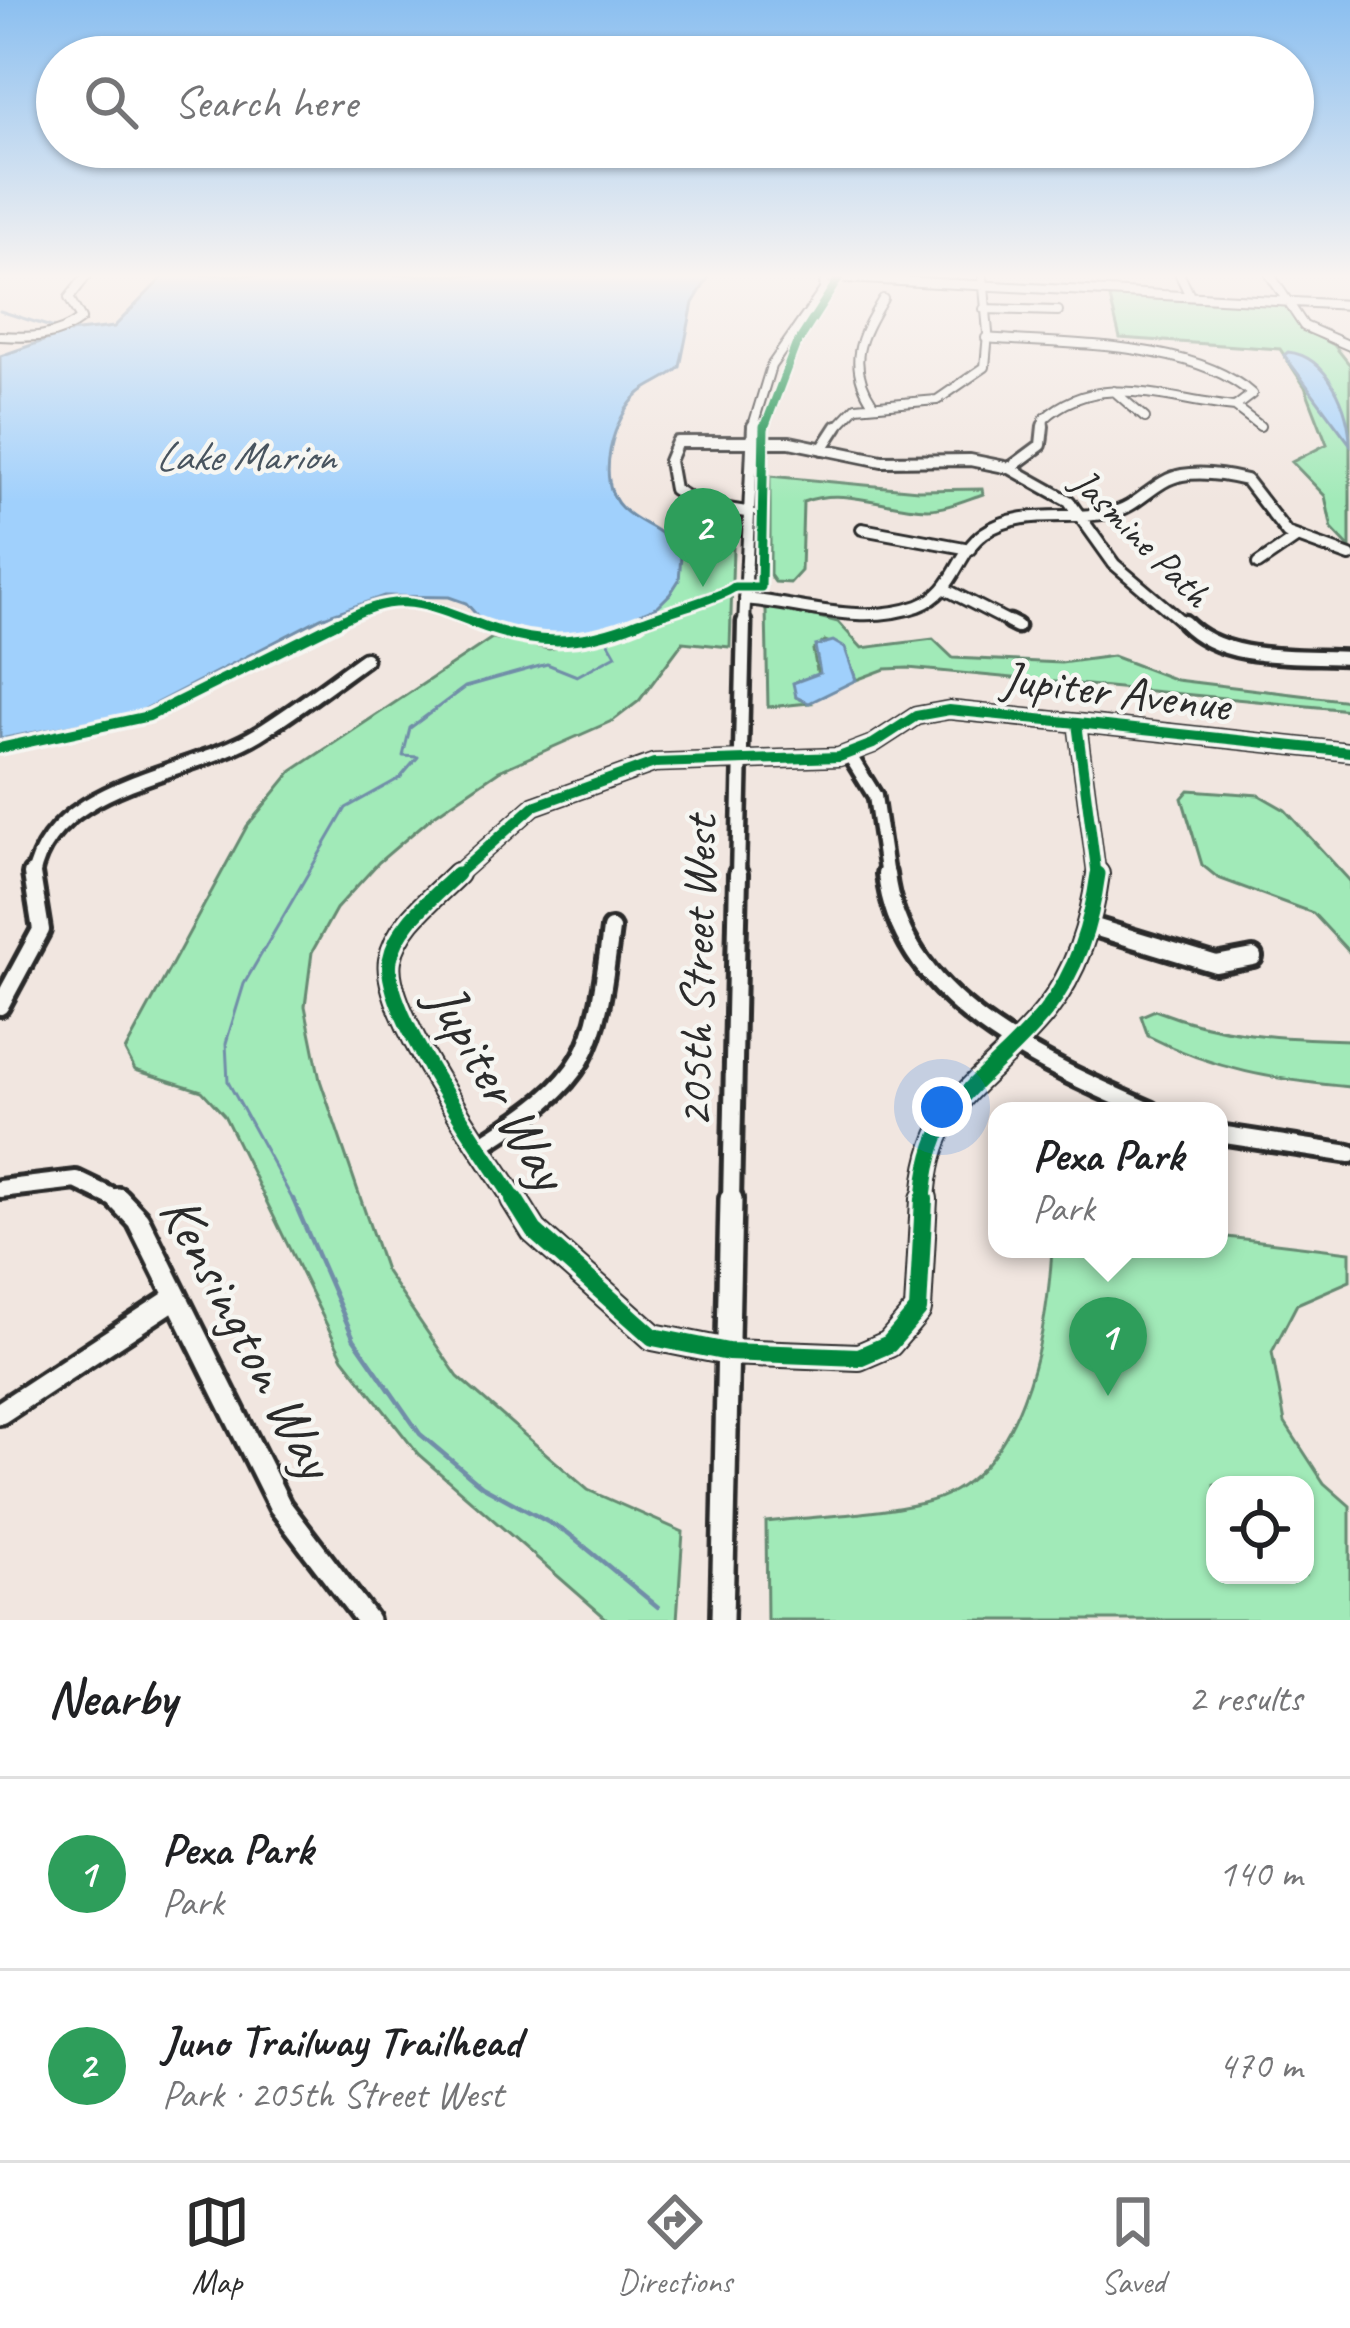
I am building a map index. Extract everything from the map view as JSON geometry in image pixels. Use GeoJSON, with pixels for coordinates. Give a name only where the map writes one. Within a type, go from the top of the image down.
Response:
{"type":"FeatureCollection","features":[{"type":"Feature","properties":{"kind":"street","name":"205th Street West"},"geometry":{"type":"LineString","coordinates":[[722,1620],[748,441],[771,366],[782,351]]}},
{"type":"Feature","properties":{"kind":"street"},"geometry":{"type":"LineString","coordinates":[[856,351],[854,379],[873,404]]}},
{"type":"Feature","properties":{"kind":"street"},"geometry":{"type":"LineString","coordinates":[[822,449],[844,413],[873,404],[945,397],[985,367],[986,351]]}},
{"type":"Feature","properties":{"kind":"street"},"geometry":{"type":"LineString","coordinates":[[1107,351],[1232,369],[1252,394],[1235,406]]}},
{"type":"Feature","properties":{"kind":"street"},"geometry":{"type":"LineString","coordinates":[[1114,391],[1124,406],[1145,418]]}},
{"type":"Feature","properties":{"kind":"street"},"geometry":{"type":"LineString","coordinates":[[1010,468],[1041,446],[1044,418],[1055,404],[1080,394],[1114,391],[1235,406],[1260,426]]}},
{"type":"Feature","properties":{"kind":"street","name":"Jasmine Path"},"geometry":{"type":"LineString","coordinates":[[746,512],[689,503],[671,483],[677,442],[748,441],[882,461],[970,460],[1010,468],[1052,488],[1082,515],[1114,564],[1205,641],[1234,650],[1350,658]]}},
{"type":"Feature","properties":{"kind":"street"},"geometry":{"type":"LineString","coordinates":[[745,599],[866,616],[918,606],[947,590],[983,534],[1007,523],[1135,505],[1155,484],[1173,477],[1226,476],[1253,484],[1276,522],[1296,538],[1350,556]]}},
{"type":"Feature","properties":{"kind":"street"},"geometry":{"type":"LineString","coordinates":[[862,529],[970,549]]}},
{"type":"Feature","properties":{"kind":"street"},"geometry":{"type":"LineString","coordinates":[[1258,564],[1296,538]]}},
{"type":"Feature","properties":{"kind":"street"},"geometry":{"type":"LineString","coordinates":[[947,590],[1017,626]]}},
{"type":"Feature","properties":{"kind":"street"},"geometry":{"type":"LineString","coordinates":[[0,1006],[40,932],[32,874],[42,848],[62,823],[94,802],[255,736],[365,659]]}},
{"type":"Feature","properties":{"kind":"street","name":"Jupiter Avenue"},"geometry":{"type":"LineString","coordinates":[[741,760],[805,762],[849,754],[932,712],[1077,721],[1350,752]]}},
{"type":"Feature","properties":{"kind":"street","name":"Jupiter Way"},"geometry":{"type":"LineString","coordinates":[[741,760],[654,763],[534,806],[410,920],[390,959],[392,1001],[534,1231],[653,1336],[728,1352],[859,1357],[901,1335],[922,1295],[925,1174],[934,1136],[954,1104],[1018,1042],[1063,986],[1090,926],[1098,873],[1077,721]]}},
{"type":"Feature","properties":{"kind":"street"},"geometry":{"type":"LineString","coordinates":[[849,754],[879,795],[891,906],[909,952],[937,983],[1018,1042],[1133,1102]]}},
{"type":"Feature","properties":{"kind":"street"},"geometry":{"type":"LineString","coordinates":[[1090,926],[1216,964],[1252,957]]}},
{"type":"Feature","properties":{"kind":"street"},"geometry":{"type":"LineString","coordinates":[[479,1146],[553,1101],[585,1065],[597,1035],[611,929]]}},
{"type":"Feature","properties":{"kind":"street"},"geometry":{"type":"LineString","coordinates":[[1228,1135],[1350,1154]]}},
{"type":"Feature","properties":{"kind":"street","name":"Kensington Way"},"geometry":{"type":"LineString","coordinates":[[0,1189],[64,1178],[95,1184],[120,1197],[138,1220],[280,1506],[367,1620]]}},
{"type":"Feature","properties":{"kind":"street"},"geometry":{"type":"LineString","coordinates":[[0,1413],[175,1298]]}},
{"type":"Feature","properties":{"kind":"green space"},"geometry":{"type":"Polygon","coordinates":[[[1281,351],[1338,351],[1350,365],[1350,548],[1332,529],[1325,496],[1292,462],[1327,444],[1305,387],[1281,351]]]}},
{"type":"Feature","properties":{"kind":"green space"},"geometry":{"type":"Polygon","coordinates":[[[770,476],[918,490],[982,489],[983,494],[927,509],[834,496],[803,502],[801,571],[790,583],[775,582],[770,575],[770,476]]]}},
{"type":"Feature","properties":{"kind":"green space"},"geometry":{"type":"Polygon","coordinates":[[[670,541],[733,548],[730,647],[683,642],[639,701],[614,720],[499,771],[433,816],[379,862],[336,909],[312,952],[305,1006],[320,1080],[385,1270],[458,1377],[588,1490],[683,1532],[677,1620],[608,1620],[418,1454],[343,1358],[224,1115],[202,1091],[135,1070],[125,1051],[247,826],[292,771],[492,638],[549,649],[609,637],[585,633],[641,615],[671,592],[679,560],[670,541]]]}},
{"type":"Feature","properties":{"kind":"green space"},"geometry":{"type":"Polygon","coordinates":[[[776,606],[838,622],[862,648],[933,639],[953,658],[1061,663],[1113,656],[1176,680],[1350,701],[1350,710],[908,668],[885,669],[856,680],[845,649],[825,641],[813,650],[818,676],[797,681],[796,697],[809,703],[768,707],[766,610],[776,606]]]}},
{"type":"Feature","properties":{"kind":"green space"},"geometry":{"type":"Polygon","coordinates":[[[1189,790],[1259,795],[1285,810],[1350,881],[1350,953],[1313,913],[1218,878],[1202,865],[1182,798],[1189,790]]]}},
{"type":"Feature","properties":{"kind":"green space"},"geometry":{"type":"Polygon","coordinates":[[[1155,1010],[1227,1030],[1350,1040],[1350,1087],[1271,1077],[1197,1057],[1148,1036],[1141,1016],[1155,1010]]]}},
{"type":"Feature","properties":{"kind":"green space"},"geometry":{"type":"Polygon","coordinates":[[[1228,1237],[1350,1252],[1350,1281],[1297,1304],[1272,1352],[1285,1423],[1324,1483],[1350,1506],[1350,1620],[767,1620],[766,1522],[923,1503],[957,1489],[985,1466],[1006,1435],[1023,1399],[1044,1321],[1051,1258],[1228,1258],[1228,1237]]]}},
{"type":"Feature","properties":{"kind":"water","name":"Lake Marion"},"geometry":{"type":"Polygon","coordinates":[[[16,351],[683,351],[680,367],[630,403],[615,432],[608,466],[609,482],[622,508],[658,531],[681,556],[679,580],[657,607],[604,629],[543,636],[482,621],[466,603],[449,597],[384,596],[321,618],[139,712],[0,739],[0,356],[16,351]]]}},
{"type":"Feature","properties":{"kind":"water"},"geometry":{"type":"Polygon","coordinates":[[[1288,352],[1315,363],[1334,387],[1346,416],[1350,444],[1284,355],[1288,352]]]}},
{"type":"Feature","properties":{"kind":"water"},"geometry":{"type":"Polygon","coordinates":[[[833,641],[845,648],[856,680],[809,703],[796,697],[793,683],[820,673],[815,646],[833,641]]]}},
{"type":"Feature","properties":{"kind":"waterway"},"geometry":{"type":"LineString","coordinates":[[294,1202],[228,1082],[226,1043],[244,984],[346,808],[400,778],[418,757],[403,756],[410,728],[465,687],[547,664],[577,676],[616,655],[608,641]]}},
{"type":"Feature","properties":{"kind":"waterway"},"geometry":{"type":"LineString","coordinates":[[293,1199],[354,1339],[420,1434],[482,1486],[568,1533],[658,1607]]}},
{"type":"Feature","properties":{"kind":"cycle path"},"geometry":{"type":"LineString","coordinates":[[0,748],[149,716],[377,602],[420,604],[525,640],[564,643],[615,631],[685,602],[726,596],[734,587],[761,587],[764,420],[793,351]]}},
{"type":"Feature","properties":{"kind":"cycle path"},"geometry":{"type":"LineString","coordinates":[[1077,720],[1098,873],[1091,926],[1063,986],[1043,1014],[946,1113],[926,1161],[918,1310],[889,1344],[859,1357],[728,1352],[653,1337],[534,1231],[392,1001],[390,959],[410,920],[516,817],[534,806],[654,763],[839,757],[873,744],[916,716],[949,710],[1350,752]]}},
{"type":"Feature","properties":{"kind":"place","name":"Juno Trailway Trailhead"},"geometry":{"type":"Point","coordinates":[703,587]}},
{"type":"Feature","properties":{"kind":"place","name":"Pexa Park"},"geometry":{"type":"Point","coordinates":[1108,1396]}}]}
